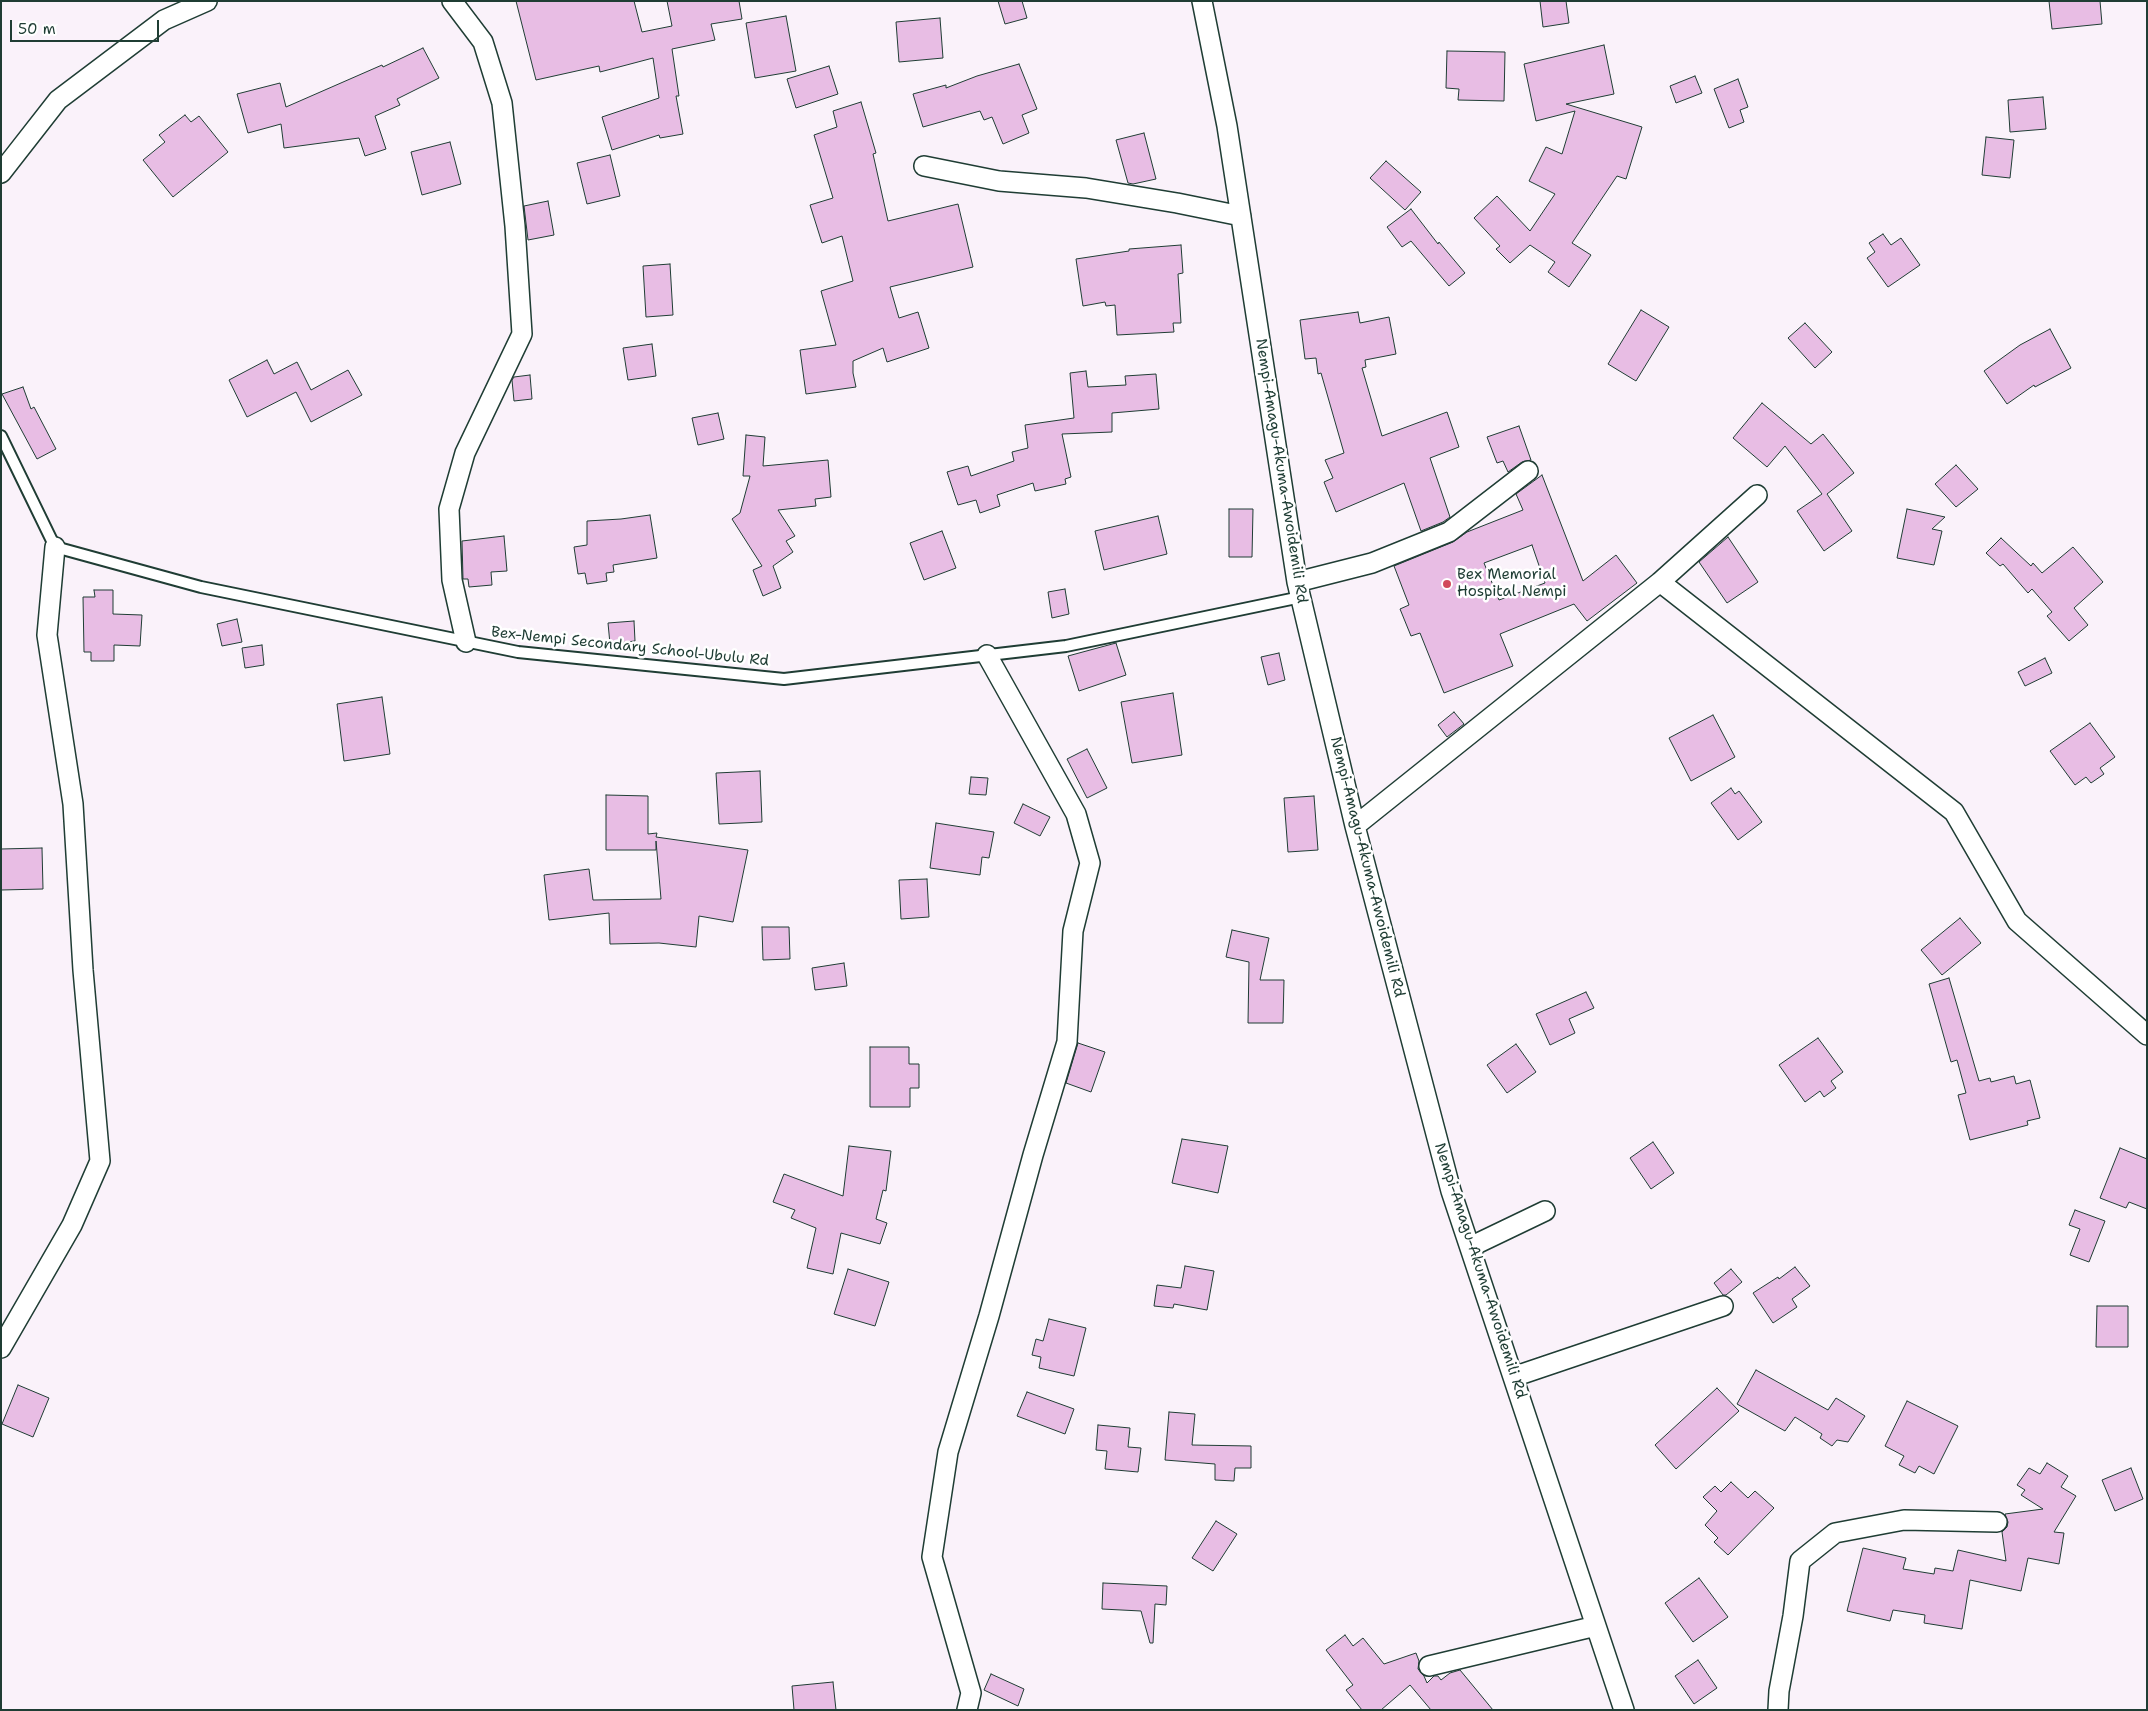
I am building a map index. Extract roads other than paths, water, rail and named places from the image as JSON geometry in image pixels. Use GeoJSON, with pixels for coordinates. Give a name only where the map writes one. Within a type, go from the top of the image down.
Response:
{"type":"FeatureCollection","features":[{"type":"Feature","properties":{"kind":"street"},"geometry":{"type":"LineString","coordinates":[[1,173],[58,100],[164,20],[207,1]]}},
{"type":"Feature","properties":{"kind":"street"},"geometry":{"type":"LineString","coordinates":[[452,1],[482,42],[502,103],[515,226],[522,334],[465,453],[449,509],[452,580],[466,642]]}},
{"type":"Feature","properties":{"kind":"street","name":"Nempi-Amagu-Akuma-Awoidemili Rd"},"geometry":{"type":"LineString","coordinates":[[1202,1],[1228,126],[1299,589],[1355,826],[1451,1191],[1624,1710]]}},
{"type":"Feature","properties":{"kind":"street"},"geometry":{"type":"LineString","coordinates":[[924,166],[999,182],[1086,188],[1241,216]]}},
{"type":"Feature","properties":{"kind":"street"},"geometry":{"type":"LineString","coordinates":[[1299,589],[1372,563],[1449,532],[1528,471]]}},
{"type":"Feature","properties":{"kind":"street"},"geometry":{"type":"LineString","coordinates":[[1355,826],[1660,582],[1757,495]]}},
{"type":"Feature","properties":{"kind":"street"},"geometry":{"type":"LineString","coordinates":[[1,1348],[72,1225],[100,1161],[83,970],[73,804],[47,635],[55,547]]}},
{"type":"Feature","properties":{"kind":"street"},"geometry":{"type":"LineString","coordinates":[[1660,582],[1954,812],[2018,921],[2147,1035]]}},
{"type":"Feature","properties":{"kind":"street"},"geometry":{"type":"LineString","coordinates":[[967,1710],[971,1693],[932,1557],[948,1452],[1067,1042],[1073,931],[1090,863],[1076,814],[987,655]]}},
{"type":"Feature","properties":{"kind":"street"},"geometry":{"type":"LineString","coordinates":[[1470,1247],[1545,1212]]}},
{"type":"Feature","properties":{"kind":"street"},"geometry":{"type":"LineString","coordinates":[[1513,1377],[1723,1306]]}},
{"type":"Feature","properties":{"kind":"street"},"geometry":{"type":"LineString","coordinates":[[1778,1710],[1779,1691],[1793,1616],[1800,1561],[1835,1533],[1904,1520],[1997,1522]]}},
{"type":"Feature","properties":{"kind":"street"},"geometry":{"type":"LineString","coordinates":[[1430,1666],[1596,1626]]}},
{"type":"Feature","properties":{"kind":"lane"},"geometry":{"type":"LineString","coordinates":[[1,436],[55,547]]}},
{"type":"Feature","properties":{"kind":"lane","name":"Bex-Nempi Secondary School-Ubulu Rd"},"geometry":{"type":"LineString","coordinates":[[55,547],[201,587],[518,652],[784,679],[1066,646],[1299,589]]}},
{"type":"Feature","properties":{"kind":"place","name":"Bex Memorial Hospital Nempi"},"geometry":{"type":"Point","coordinates":[1447,584]}}]}
